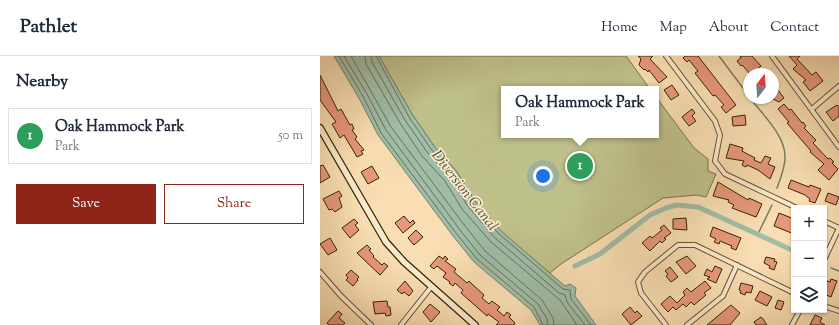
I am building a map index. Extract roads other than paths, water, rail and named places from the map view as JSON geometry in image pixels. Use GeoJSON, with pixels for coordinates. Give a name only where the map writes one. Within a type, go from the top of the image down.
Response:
{"type":"FeatureCollection","features":[{"type":"Feature","properties":{"kind":"street"},"geometry":{"type":"LineString","coordinates":[[666,56],[715,121],[720,136],[715,161],[725,174],[791,205]]}},
{"type":"Feature","properties":{"kind":"street"},"geometry":{"type":"LineString","coordinates":[[772,56],[839,147]]}},
{"type":"Feature","properties":{"kind":"street"},"geometry":{"type":"LineString","coordinates":[[812,109],[839,86]]}},
{"type":"Feature","properties":{"kind":"street"},"geometry":{"type":"LineString","coordinates":[[320,128],[386,242],[404,262],[475,325]]}},
{"type":"Feature","properties":{"kind":"street"},"geometry":{"type":"LineString","coordinates":[[827,222],[839,228],[827,254]]}},
{"type":"Feature","properties":{"kind":"street"},"geometry":{"type":"LineString","coordinates":[[666,325],[641,293],[638,282],[645,272],[678,245],[695,245],[791,292]]}},
{"type":"Feature","properties":{"kind":"street"},"geometry":{"type":"LineString","coordinates":[[687,325],[723,296],[737,265]]}},
{"type":"Feature","properties":{"kind":"street"},"geometry":{"type":"LineString","coordinates":[[320,272],[341,296],[371,325]]}},
{"type":"Feature","properties":{"kind":"street"},"geometry":{"type":"LineString","coordinates":[[401,325],[432,286]]}},
{"type":"Feature","properties":{"kind":"street"},"geometry":{"type":"LineString","coordinates":[[827,307],[839,311]]}},
{"type":"Feature","properties":{"kind":"street"},"geometry":{"type":"LineString","coordinates":[[792,325],[798,313]]}},
{"type":"Feature","properties":{"kind":"water","name":"Diversion Canal"},"geometry":{"type":"Polygon","coordinates":[[[334,56],[379,56],[412,114],[434,146],[457,172],[474,200],[501,231],[565,286],[570,284],[576,288],[575,296],[596,325],[540,325],[531,310],[474,262],[378,135],[360,100],[334,56]]]}},
{"type":"Feature","properties":{"kind":"waterway"},"geometry":{"type":"LineString","coordinates":[[719,56],[743,88]]}},
{"type":"Feature","properties":{"kind":"waterway"},"geometry":{"type":"LineString","coordinates":[[755,104],[773,126],[782,142],[785,158],[777,188]]}},
{"type":"Feature","properties":{"kind":"waterway"},"geometry":{"type":"LineString","coordinates":[[575,266],[600,254],[650,215],[676,205],[698,207],[791,250]]}},
{"type":"Feature","properties":{"kind":"waterway"},"geometry":{"type":"LineString","coordinates":[[758,234],[772,205]]}},
{"type":"Feature","properties":{"kind":"waterway"},"geometry":{"type":"LineString","coordinates":[[831,268],[839,271]]}},
{"type":"Feature","properties":{"kind":"place","name":"Oak Hammock Park"},"geometry":{"type":"Point","coordinates":[580,166]}}]}
